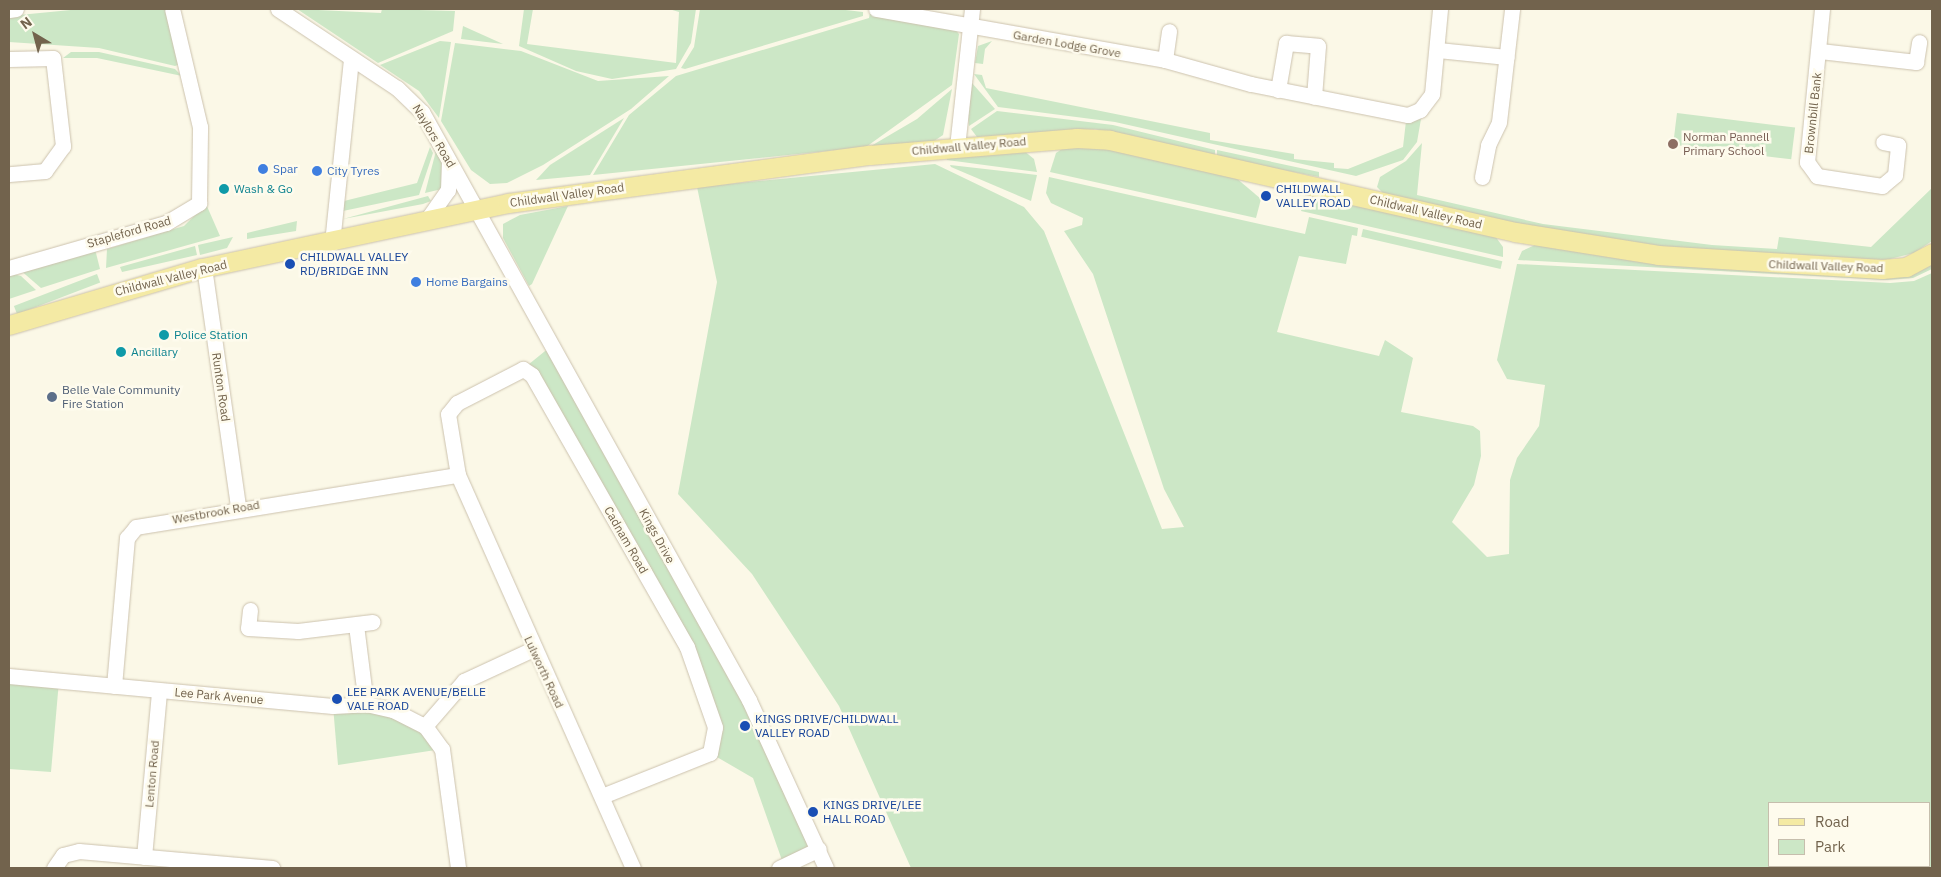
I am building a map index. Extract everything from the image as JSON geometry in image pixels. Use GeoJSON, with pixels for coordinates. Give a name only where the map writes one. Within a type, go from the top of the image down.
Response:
{"type":"FeatureCollection","features":[{"type":"Feature","properties":{"kind":"main road","name":"Childwall Valley Road"},"geometry":{"type":"LineString","coordinates":[[9,326],[204,267],[332,243],[476,210],[803,163],[957,147],[1077,138],[1110,140],[1515,232],[1658,255],[1882,269],[1906,267],[1932,253]]}},
{"type":"Feature","properties":{"kind":"street"},"geometry":{"type":"LineString","coordinates":[[9,10],[16,9]]}},
{"type":"Feature","properties":{"kind":"street","name":"Stapleford Road"},"geometry":{"type":"LineString","coordinates":[[9,268],[166,223],[199,203],[200,127],[172,9]]}},
{"type":"Feature","properties":{"kind":"street","name":"Naylors Road"},"geometry":{"type":"LineString","coordinates":[[278,9],[412,101],[449,161],[476,210]]}},
{"type":"Feature","properties":{"kind":"street","name":"Garden Lodge Grove"},"geometry":{"type":"LineString","coordinates":[[876,9],[969,27],[1165,60],[1359,109],[1414,113],[1432,94],[1438,50],[1440,9]]}},
{"type":"Feature","properties":{"kind":"street"},"geometry":{"type":"LineString","coordinates":[[957,147],[972,9]]}},
{"type":"Feature","properties":{"kind":"street"},"geometry":{"type":"LineString","coordinates":[[1482,177],[1488,145],[1499,122],[1512,9]]}},
{"type":"Feature","properties":{"kind":"street","name":"Brownbill Bank"},"geometry":{"type":"LineString","coordinates":[[1822,9],[1820,51],[1808,162],[1817,176],[1882,186],[1895,175],[1898,145],[1883,142]]}},
{"type":"Feature","properties":{"kind":"street"},"geometry":{"type":"LineString","coordinates":[[1165,60],[1169,31]]}},
{"type":"Feature","properties":{"kind":"street"},"geometry":{"type":"LineString","coordinates":[[1820,51],[1916,62],[1919,42]]}},
{"type":"Feature","properties":{"kind":"street"},"geometry":{"type":"LineString","coordinates":[[1278,90],[1286,43],[1318,46],[1314,97]]}},
{"type":"Feature","properties":{"kind":"street"},"geometry":{"type":"LineString","coordinates":[[1438,50],[1507,57]]}},
{"type":"Feature","properties":{"kind":"street"},"geometry":{"type":"LineString","coordinates":[[9,59],[53,58],[63,146],[45,171],[9,174]]}},
{"type":"Feature","properties":{"kind":"street"},"geometry":{"type":"LineString","coordinates":[[332,243],[351,60]]}},
{"type":"Feature","properties":{"kind":"street"},"geometry":{"type":"LineString","coordinates":[[426,221],[448,190],[449,161]]}},
{"type":"Feature","properties":{"kind":"street","name":"Kings Drive"},"geometry":{"type":"LineString","coordinates":[[476,210],[749,700],[826,868]]}},
{"type":"Feature","properties":{"kind":"street","name":"Runton Road"},"geometry":{"type":"LineString","coordinates":[[204,267],[238,507]]}},
{"type":"Feature","properties":{"kind":"street","name":"Cadnam Road"},"geometry":{"type":"LineString","coordinates":[[458,475],[448,414],[457,403],[523,369],[532,375],[687,647],[715,727],[710,753],[602,796]]}},
{"type":"Feature","properties":{"kind":"street","name":"Westbrook Road"},"geometry":{"type":"LineString","coordinates":[[114,686],[126,538],[136,527],[238,507],[458,475]]}},
{"type":"Feature","properties":{"kind":"street","name":"Lulworth Road"},"geometry":{"type":"LineString","coordinates":[[458,475],[533,649],[602,796],[633,868]]}},
{"type":"Feature","properties":{"kind":"street"},"geometry":{"type":"LineString","coordinates":[[250,610],[248,628],[298,631],[364,624],[366,704]]}},
{"type":"Feature","properties":{"kind":"street"},"geometry":{"type":"LineString","coordinates":[[425,726],[464,681],[533,649]]}},
{"type":"Feature","properties":{"kind":"street","name":"Lee Park Avenue"},"geometry":{"type":"LineString","coordinates":[[9,676],[333,706],[366,704],[393,710],[425,726],[442,749],[458,868]]}},
{"type":"Feature","properties":{"kind":"street","name":"Lenton Road"},"geometry":{"type":"LineString","coordinates":[[144,857],[160,691]]}},
{"type":"Feature","properties":{"kind":"street"},"geometry":{"type":"LineString","coordinates":[[779,868],[818,848]]}},
{"type":"Feature","properties":{"kind":"street"},"geometry":{"type":"LineString","coordinates":[[54,868],[62,855],[75,851],[144,857],[190,865],[272,868]]}},
{"type":"Feature","properties":{"kind":"green space"},"geometry":{"type":"Polygon","coordinates":[[[81,9],[166,9],[185,62],[175,66],[99,48],[9,42],[9,16],[81,9]]]}},
{"type":"Feature","properties":{"kind":"green space"},"geometry":{"type":"Polygon","coordinates":[[[297,9],[381,13],[382,9],[455,11],[453,31],[378,63],[297,9]]]}},
{"type":"Feature","properties":{"kind":"green space"},"geometry":{"type":"Polygon","coordinates":[[[524,9],[533,9],[527,44],[676,63],[679,12],[669,9],[696,9],[691,43],[676,69],[612,79],[576,71],[519,46],[524,9]]]}},
{"type":"Feature","properties":{"kind":"green space"},"geometry":{"type":"Polygon","coordinates":[[[700,9],[837,9],[863,12],[863,16],[685,69],[681,68],[694,47],[700,9]]]}},
{"type":"Feature","properties":{"kind":"green space"},"geometry":{"type":"Polygon","coordinates":[[[870,13],[953,27],[959,34],[952,85],[866,147],[593,175],[629,115],[676,76],[869,18],[870,13]]]}},
{"type":"Feature","properties":{"kind":"green space"},"geometry":{"type":"Polygon","coordinates":[[[463,26],[503,44],[461,39],[463,26]]]}},
{"type":"Feature","properties":{"kind":"green space"},"geometry":{"type":"Polygon","coordinates":[[[440,41],[451,42],[439,118],[419,91],[380,65],[440,41]]]}},
{"type":"Feature","properties":{"kind":"green space"},"geometry":{"type":"Polygon","coordinates":[[[992,41],[985,49],[983,64],[975,63],[978,46],[992,41]]]}},
{"type":"Feature","properties":{"kind":"green space"},"geometry":{"type":"Polygon","coordinates":[[[455,43],[521,51],[598,81],[669,76],[631,109],[543,165],[507,183],[490,184],[471,170],[441,121],[455,43]]]}},
{"type":"Feature","properties":{"kind":"green space"},"geometry":{"type":"Polygon","coordinates":[[[71,52],[99,52],[175,69],[182,76],[97,58],[63,58],[71,52]]]}},
{"type":"Feature","properties":{"kind":"green space"},"geometry":{"type":"Polygon","coordinates":[[[974,74],[982,75],[986,88],[1210,133],[1210,140],[1294,154],[1294,159],[1334,163],[1334,168],[1348,169],[1403,147],[1406,121],[1421,119],[1417,142],[1403,160],[1356,176],[1115,122],[998,107],[974,74]]]}},
{"type":"Feature","properties":{"kind":"green space"},"geometry":{"type":"Polygon","coordinates":[[[972,83],[995,109],[969,126],[968,116],[972,83]]]}},
{"type":"Feature","properties":{"kind":"green space"},"geometry":{"type":"Polygon","coordinates":[[[952,89],[943,135],[934,141],[871,146],[917,119],[952,89]]]}},
{"type":"Feature","properties":{"kind":"green space"},"geometry":{"type":"Polygon","coordinates":[[[997,111],[1113,125],[1215,150],[1215,157],[1095,129],[977,137],[971,129],[997,111]]]}},
{"type":"Feature","properties":{"kind":"green space"},"geometry":{"type":"Polygon","coordinates":[[[1677,113],[1795,128],[1791,159],[1673,145],[1677,113]]]}},
{"type":"Feature","properties":{"kind":"green space"},"geometry":{"type":"Polygon","coordinates":[[[624,118],[590,175],[536,180],[550,165],[624,118]]]}},
{"type":"Feature","properties":{"kind":"green space"},"geometry":{"type":"Polygon","coordinates":[[[1422,143],[1417,195],[1543,224],[1712,245],[1777,249],[1779,237],[1871,247],[1932,188],[1932,241],[1914,253],[1886,260],[1697,252],[1548,231],[1384,194],[1377,187],[1380,177],[1406,161],[1422,143]]]}},
{"type":"Feature","properties":{"kind":"green space"},"geometry":{"type":"Polygon","coordinates":[[[1095,146],[1235,177],[1261,199],[1256,218],[1050,172],[1056,153],[1065,147],[1095,146]]]}},
{"type":"Feature","properties":{"kind":"green space"},"geometry":{"type":"Polygon","coordinates":[[[430,147],[433,153],[419,195],[343,211],[344,201],[417,183],[430,147]]]}},
{"type":"Feature","properties":{"kind":"green space"},"geometry":{"type":"Polygon","coordinates":[[[1023,150],[1034,159],[1037,172],[947,160],[946,155],[1023,150]]]}},
{"type":"Feature","properties":{"kind":"green space"},"geometry":{"type":"Polygon","coordinates":[[[1217,150],[1319,172],[1319,177],[1217,157],[1217,150]]]}},
{"type":"Feature","properties":{"kind":"green space"},"geometry":{"type":"Polygon","coordinates":[[[436,151],[442,161],[442,189],[425,193],[436,151]]]}},
{"type":"Feature","properties":{"kind":"green space"},"geometry":{"type":"Polygon","coordinates":[[[935,164],[1024,207],[1044,231],[1162,529],[1184,527],[1164,489],[1093,274],[1064,231],[1082,225],[1083,218],[1051,203],[1046,193],[1049,177],[1305,234],[1309,217],[1358,228],[1357,236],[1352,235],[1346,264],[1299,256],[1277,332],[1379,356],[1385,340],[1413,358],[1401,412],[1473,426],[1480,431],[1481,456],[1474,485],[1452,522],[1487,557],[1509,554],[1510,480],[1517,458],[1539,426],[1545,385],[1507,379],[1497,360],[1517,264],[1890,283],[1914,281],[1932,273],[1932,868],[911,868],[839,706],[752,574],[678,494],[717,282],[697,187],[935,164]]]}},
{"type":"Feature","properties":{"kind":"green space"},"geometry":{"type":"Polygon","coordinates":[[[950,165],[1037,175],[1031,201],[951,167],[950,165]]]}},
{"type":"Feature","properties":{"kind":"green space"},"geometry":{"type":"Polygon","coordinates":[[[428,196],[431,201],[423,204],[343,219],[428,196]]]}},
{"type":"Feature","properties":{"kind":"green space"},"geometry":{"type":"Polygon","coordinates":[[[1305,198],[1340,200],[1495,236],[1503,247],[1503,257],[1301,211],[1305,198]]]}},
{"type":"Feature","properties":{"kind":"green space"},"geometry":{"type":"Polygon","coordinates":[[[206,204],[220,236],[106,268],[107,249],[184,226],[206,204]]]}},
{"type":"Feature","properties":{"kind":"green space"},"geometry":{"type":"Polygon","coordinates":[[[568,206],[532,284],[529,286],[503,238],[503,224],[520,215],[568,206]]]}},
{"type":"Feature","properties":{"kind":"green space"},"geometry":{"type":"Polygon","coordinates":[[[297,221],[296,231],[247,239],[247,233],[297,221]]]}},
{"type":"Feature","properties":{"kind":"green space"},"geometry":{"type":"Polygon","coordinates":[[[1363,229],[1502,261],[1501,269],[1361,237],[1363,229]]]}},
{"type":"Feature","properties":{"kind":"green space"},"geometry":{"type":"Polygon","coordinates":[[[233,237],[227,248],[200,255],[198,245],[233,237]]]}},
{"type":"Feature","properties":{"kind":"green space"},"geometry":{"type":"Polygon","coordinates":[[[1535,245],[1641,261],[1914,273],[1932,264],[1932,269],[1913,278],[1887,280],[1518,260],[1522,251],[1535,245]]]}},
{"type":"Feature","properties":{"kind":"green space"},"geometry":{"type":"Polygon","coordinates":[[[195,246],[197,255],[122,272],[120,267],[195,246]]]}},
{"type":"Feature","properties":{"kind":"green space"},"geometry":{"type":"Polygon","coordinates":[[[95,249],[100,269],[41,288],[19,269],[95,249]]]}},
{"type":"Feature","properties":{"kind":"green space"},"geometry":{"type":"Polygon","coordinates":[[[9,273],[21,276],[36,290],[9,299],[9,273]]]}},
{"type":"Feature","properties":{"kind":"green space"},"geometry":{"type":"Polygon","coordinates":[[[97,274],[100,282],[17,314],[14,306],[97,274]]]}},
{"type":"Feature","properties":{"kind":"green space"},"geometry":{"type":"Polygon","coordinates":[[[550,347],[764,732],[819,849],[784,866],[753,778],[710,753],[707,696],[523,369],[550,347]]]}},
{"type":"Feature","properties":{"kind":"green space"},"geometry":{"type":"Polygon","coordinates":[[[9,677],[59,681],[51,772],[9,769],[9,677]]]}},
{"type":"Feature","properties":{"kind":"green space"},"geometry":{"type":"Polygon","coordinates":[[[333,706],[376,706],[413,720],[442,749],[338,765],[333,706]]]}},
{"type":"Feature","properties":{"kind":"place","name":"Norman Pannell Primary School"},"geometry":{"type":"Point","coordinates":[1673,144]}},
{"type":"Feature","properties":{"kind":"place","name":"Spar"},"geometry":{"type":"Point","coordinates":[263,169]}},
{"type":"Feature","properties":{"kind":"place","name":"City Tyres"},"geometry":{"type":"Point","coordinates":[317,171]}},
{"type":"Feature","properties":{"kind":"place","name":"Wash & Go"},"geometry":{"type":"Point","coordinates":[224,189]}},
{"type":"Feature","properties":{"kind":"place","name":"CHILDWALL VALLEY ROAD"},"geometry":{"type":"Point","coordinates":[1266,196]}},
{"type":"Feature","properties":{"kind":"place","name":"CHILDWALL VALLEY RD/BRIDGE INN"},"geometry":{"type":"Point","coordinates":[290,264]}},
{"type":"Feature","properties":{"kind":"place","name":"Home Bargains"},"geometry":{"type":"Point","coordinates":[416,282]}},
{"type":"Feature","properties":{"kind":"place","name":"Police Station"},"geometry":{"type":"Point","coordinates":[164,335]}},
{"type":"Feature","properties":{"kind":"place","name":"Ancillary"},"geometry":{"type":"Point","coordinates":[121,352]}},
{"type":"Feature","properties":{"kind":"place","name":"Belle Vale Community Fire Station"},"geometry":{"type":"Point","coordinates":[52,397]}},
{"type":"Feature","properties":{"kind":"place","name":"LEE PARK AVENUE/BELLE VALE ROAD"},"geometry":{"type":"Point","coordinates":[337,699]}},
{"type":"Feature","properties":{"kind":"place","name":"KINGS DRIVE/CHILDWALL VALLEY ROAD"},"geometry":{"type":"Point","coordinates":[745,726]}},
{"type":"Feature","properties":{"kind":"place","name":"KINGS DRIVE/LEE HALL ROAD"},"geometry":{"type":"Point","coordinates":[813,812]}}]}
